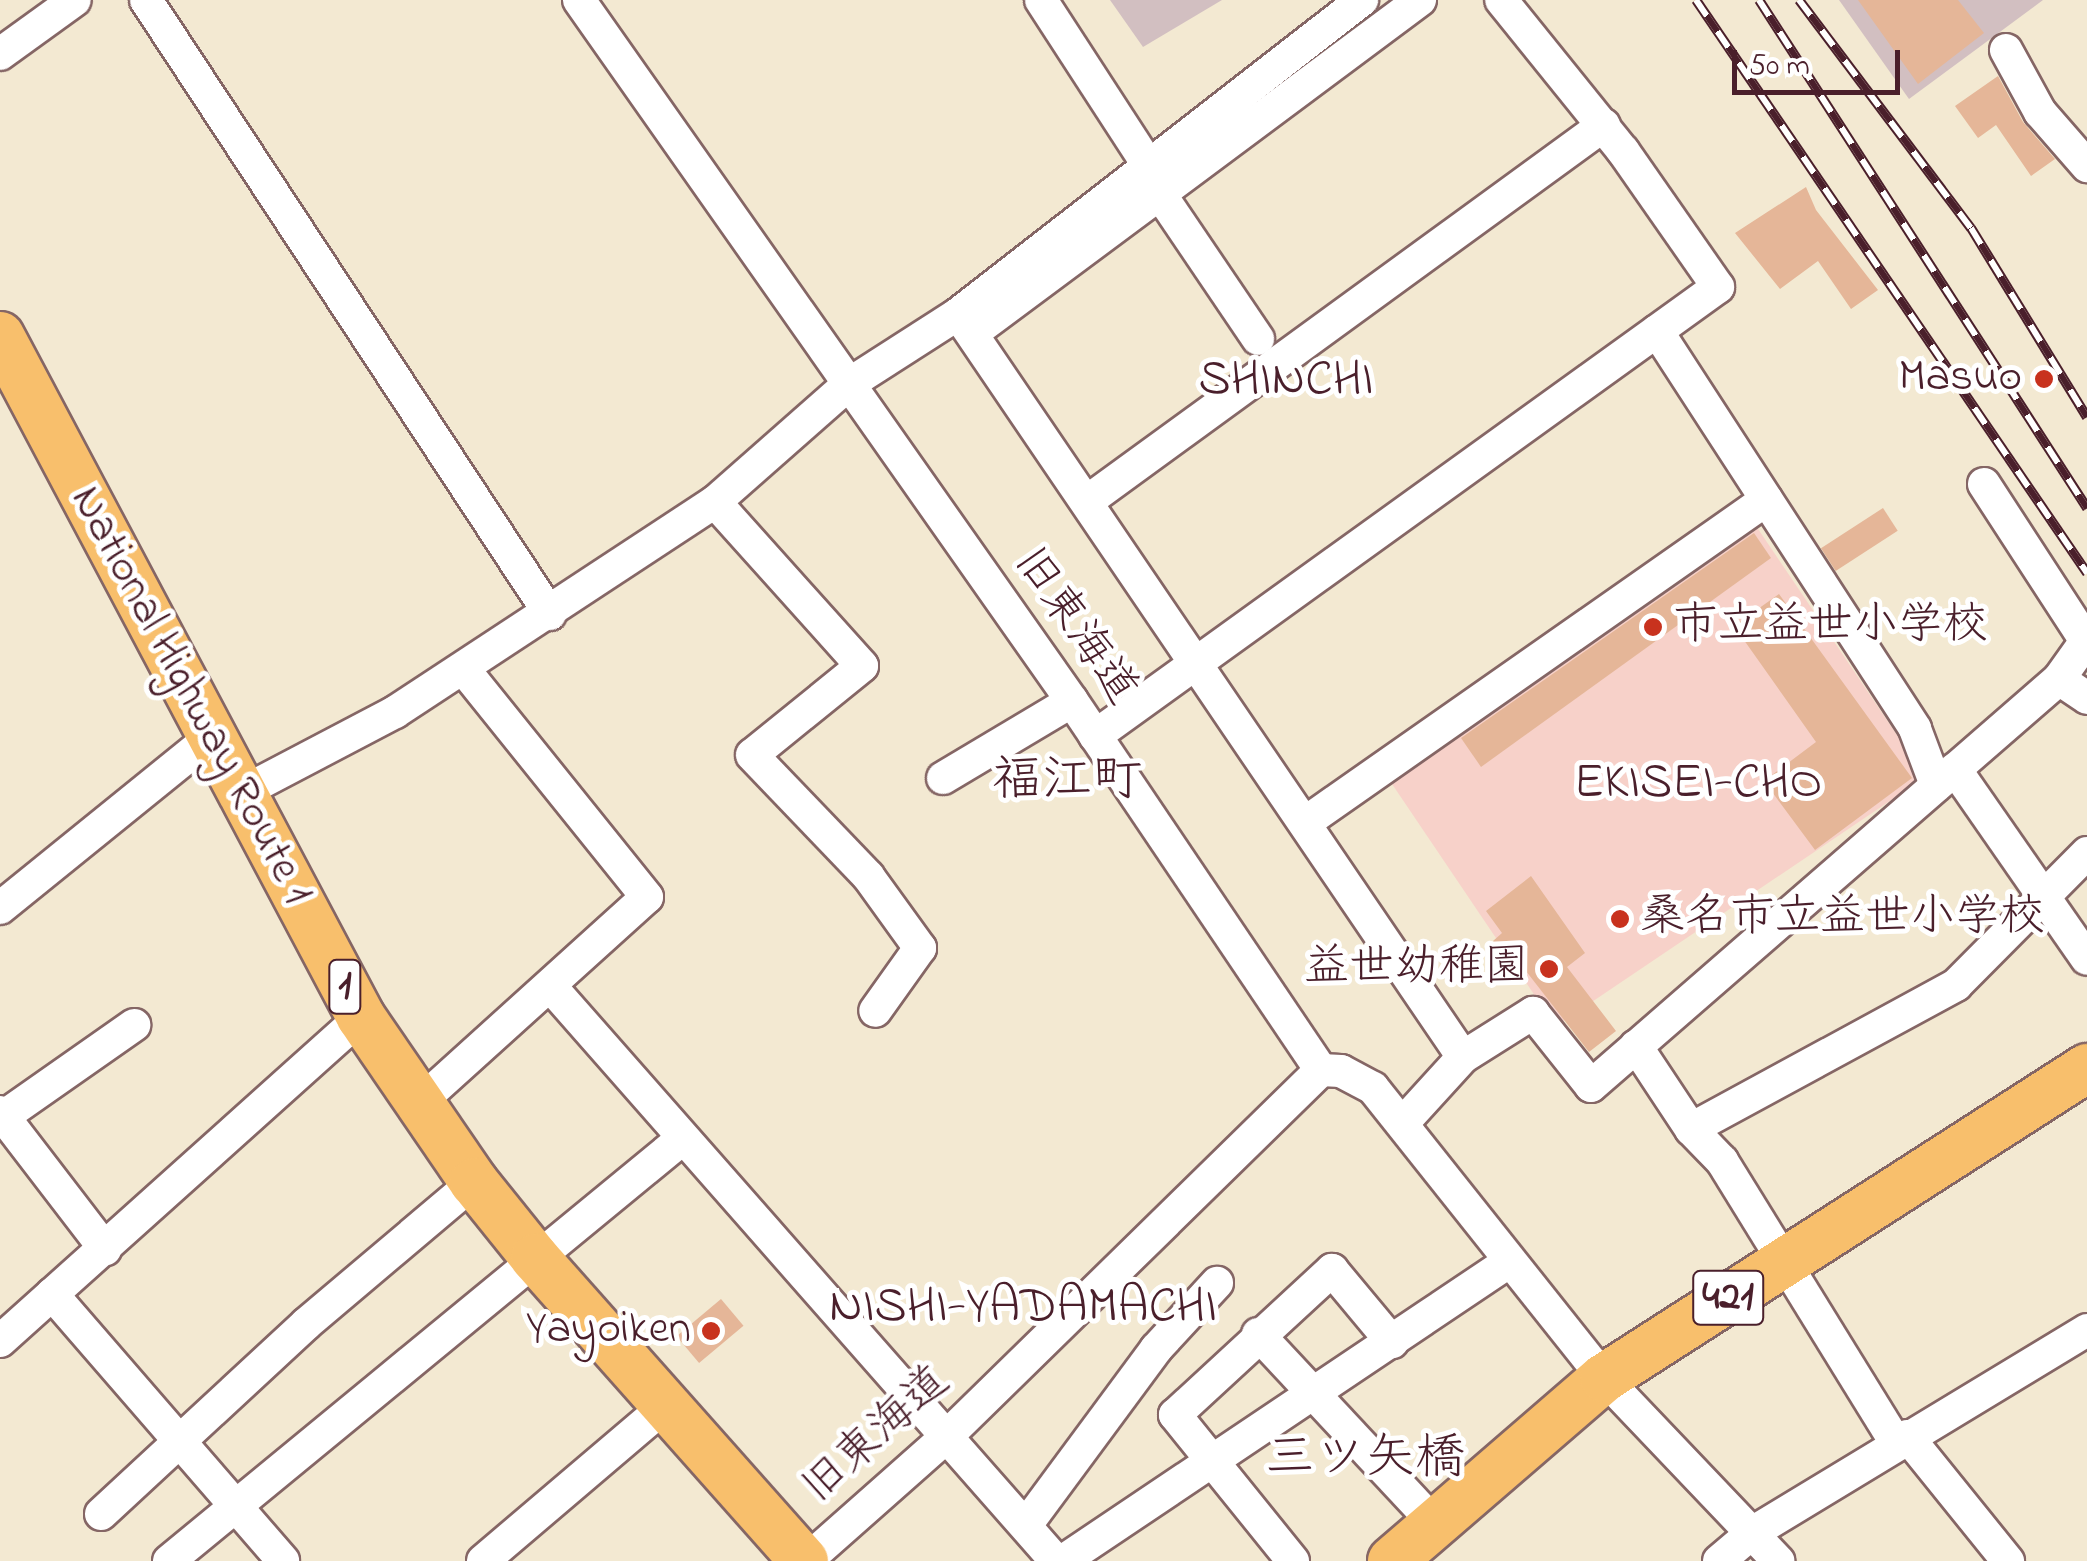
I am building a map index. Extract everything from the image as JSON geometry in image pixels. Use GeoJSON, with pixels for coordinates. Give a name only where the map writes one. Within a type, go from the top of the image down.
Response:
{"type":"FeatureCollection","features":[{"type":"Feature","properties":{"kind":"highway","name":"National Highway Route 1"},"geometry":{"type":"LineString","coordinates":[[0,336],[361,1017],[474,1182],[535,1258],[805,1561]]}},
{"type":"Feature","properties":{"kind":"highway","name":"421"},"geometry":{"type":"LineString","coordinates":[[1419,1547],[1604,1378],[2087,1068]]}},
{"type":"Feature","properties":{"kind":"street"},"geometry":{"type":"LineString","coordinates":[[0,54],[75,0]]}},
{"type":"Feature","properties":{"kind":"street"},"geometry":{"type":"LineString","coordinates":[[146,0],[550,614]]}},
{"type":"Feature","properties":{"kind":"street","name":"旧東海道"},"geometry":{"type":"LineString","coordinates":[[578,0],[1072,702],[1321,1070],[946,1437],[805,1561]]}},
{"type":"Feature","properties":{"kind":"street"},"geometry":{"type":"LineString","coordinates":[[1041,0],[1258,339]]}},
{"type":"Feature","properties":{"kind":"street"},"geometry":{"type":"LineString","coordinates":[[1158,184],[1362,0]]}},
{"type":"Feature","properties":{"kind":"street"},"geometry":{"type":"LineString","coordinates":[[240,793],[464,669],[550,614],[715,502],[849,384],[966,323],[1420,0]]}},
{"type":"Feature","properties":{"kind":"street"},"geometry":{"type":"LineString","coordinates":[[1094,736],[1718,288],[1604,125],[1501,0]]}},
{"type":"Feature","properties":{"kind":"street"},"geometry":{"type":"LineString","coordinates":[[2006,50],[2040,112],[2087,166]]}},
{"type":"Feature","properties":{"kind":"street"},"geometry":{"type":"LineString","coordinates":[[1089,500],[1604,125]]}},
{"type":"Feature","properties":{"kind":"street"},"geometry":{"type":"LineString","coordinates":[[966,323],[1199,660],[1463,1057]]}},
{"type":"Feature","properties":{"kind":"street"},"geometry":{"type":"LineString","coordinates":[[1657,331],[1946,777],[2087,959]]}},
{"type":"Feature","properties":{"kind":"street"},"geometry":{"type":"LineString","coordinates":[[1403,1123],[1463,1057],[1532,1013],[1591,1086],[2059,679],[2086,641],[1984,484]]}},
{"type":"Feature","properties":{"kind":"street"},"geometry":{"type":"LineString","coordinates":[[1306,822],[1766,500]]}},
{"type":"Feature","properties":{"kind":"street"},"geometry":{"type":"LineString","coordinates":[[715,502],[862,666],[752,755],[868,876],[920,948],[876,1010]]}},
{"type":"Feature","properties":{"kind":"street"},"geometry":{"type":"LineString","coordinates":[[419,1103],[552,988],[647,897],[464,669]]}},
{"type":"Feature","properties":{"kind":"street"},"geometry":{"type":"LineString","coordinates":[[2059,679],[2087,698]]}},
{"type":"Feature","properties":{"kind":"street"},"geometry":{"type":"LineString","coordinates":[[943,778],[1072,702]]}},
{"type":"Feature","properties":{"kind":"street"},"geometry":{"type":"LineString","coordinates":[[0,908],[211,736]]}},
{"type":"Feature","properties":{"kind":"street"},"geometry":{"type":"LineString","coordinates":[[1691,1129],[1956,986],[2087,852]]}},
{"type":"Feature","properties":{"kind":"street"},"geometry":{"type":"LineString","coordinates":[[552,988],[946,1437],[1060,1561],[1510,1261]]}},
{"type":"Feature","properties":{"kind":"street"},"geometry":{"type":"LineString","coordinates":[[0,1341],[361,1017]]}},
{"type":"Feature","properties":{"kind":"street"},"geometry":{"type":"LineString","coordinates":[[105,1249],[1,1116],[134,1024]]}},
{"type":"Feature","properties":{"kind":"street"},"geometry":{"type":"LineString","coordinates":[[1636,1046],[1691,1129],[1722,1161],[1782,1264],[1902,1440],[2008,1561]]}},
{"type":"Feature","properties":{"kind":"street"},"geometry":{"type":"LineString","coordinates":[[1321,1070],[1342,1071],[1373,1088],[1604,1378],[1778,1561]]}},
{"type":"Feature","properties":{"kind":"street"},"geometry":{"type":"LineString","coordinates":[[169,1561],[682,1139]]}},
{"type":"Feature","properties":{"kind":"street"},"geometry":{"type":"LineString","coordinates":[[100,1514],[474,1182]]}},
{"type":"Feature","properties":{"kind":"street"},"geometry":{"type":"LineString","coordinates":[[1175,1415],[1258,1334],[1332,1270],[1392,1342]]}},
{"type":"Feature","properties":{"kind":"street"},"geometry":{"type":"LineString","coordinates":[[1026,1525],[1135,1378],[1216,1282]]}},
{"type":"Feature","properties":{"kind":"street"},"geometry":{"type":"LineString","coordinates":[[52,1294],[284,1561]]}},
{"type":"Feature","properties":{"kind":"street"},"geometry":{"type":"LineString","coordinates":[[1258,1334],[1314,1394],[1419,1547]]}},
{"type":"Feature","properties":{"kind":"street"},"geometry":{"type":"LineString","coordinates":[[1719,1561],[1752,1533],[1902,1440],[2083,1339]]}},
{"type":"Feature","properties":{"kind":"street"},"geometry":{"type":"LineString","coordinates":[[1135,1378],[1175,1415],[1214,1460],[1293,1561]]}},
{"type":"Feature","properties":{"kind":"street"},"geometry":{"type":"LineString","coordinates":[[484,1561],[665,1406]]}},
{"type":"Feature","properties":{"kind":"shaded area"},"geometry":{"type":"Polygon","coordinates":[[[1110,0],[1222,0],[1143,47],[1110,0]]]}},
{"type":"Feature","properties":{"kind":"shaded area"},"geometry":{"type":"Polygon","coordinates":[[[1839,0],[2043,0],[1909,99],[1839,0]]]}},
{"type":"Feature","properties":{"kind":"shaded area","name":"桑名市立益世小学校"},"geometry":{"type":"Polygon","coordinates":[[[1752,520],[1925,777],[1556,1026],[1382,769],[1752,520]]]}},
{"type":"Feature","properties":{"kind":"building"},"geometry":{"type":"Polygon","coordinates":[[[1858,0],[1958,0],[1984,33],[1918,84],[1858,0]]]}},
{"type":"Feature","properties":{"kind":"building"},"geometry":{"type":"Polygon","coordinates":[[[1998,76],[2023,122],[2055,159],[2031,176],[1996,125],[1978,138],[1955,106],[1998,76]]]}},
{"type":"Feature","properties":{"kind":"building"},"geometry":{"type":"Polygon","coordinates":[[[1806,187],[1816,210],[1878,290],[1851,309],[1818,261],[1780,289],[1735,233],[1806,187]]]}},
{"type":"Feature","properties":{"kind":"building"},"geometry":{"type":"Polygon","coordinates":[[[1883,508],[1898,531],[1836,571],[1821,548],[1883,508]]]}},
{"type":"Feature","properties":{"kind":"building"},"geometry":{"type":"Polygon","coordinates":[[[1754,533],[1771,558],[1481,767],[1461,738],[1754,533]]]}},
{"type":"Feature","properties":{"kind":"building"},"geometry":{"type":"Polygon","coordinates":[[[1779,594],[1912,778],[1815,850],[1764,781],[1816,742],[1734,626],[1779,594]]]}},
{"type":"Feature","properties":{"kind":"building"},"geometry":{"type":"Polygon","coordinates":[[[1531,876],[1585,953],[1567,967],[1616,1031],[1589,1052],[1522,966],[1515,971],[1493,941],[1502,933],[1486,911],[1531,876]]]}},
{"type":"Feature","properties":{"kind":"building","name":"Yayoiken"},"geometry":{"type":"Polygon","coordinates":[[[721,1299],[743,1326],[699,1363],[677,1336],[721,1299]]]}},
{"type":"Feature","properties":{"kind":"railway"},"geometry":{"type":"LineString","coordinates":[[1696,0],[2087,573]]}},
{"type":"Feature","properties":{"kind":"railway"},"geometry":{"type":"LineString","coordinates":[[1759,0],[2087,508]]}},
{"type":"Feature","properties":{"kind":"railway"},"geometry":{"type":"LineString","coordinates":[[1799,0],[1971,228],[2087,417]]}},
{"type":"Feature","properties":{"kind":"place","name":"Masuo"},"geometry":{"type":"Point","coordinates":[2044,379]}},
{"type":"Feature","properties":{"kind":"place","name":"市立益世小学校"},"geometry":{"type":"Point","coordinates":[1653,627]}},
{"type":"Feature","properties":{"kind":"place","name":"桑名市立益世小学校"},"geometry":{"type":"Point","coordinates":[1620,919]}},
{"type":"Feature","properties":{"kind":"place","name":"益世幼稚園"},"geometry":{"type":"Point","coordinates":[1549,969]}},
{"type":"Feature","properties":{"kind":"place","name":"Yayoiken"},"geometry":{"type":"Point","coordinates":[711,1331]}},
{"type":"Feature","properties":{"kind":"district","name":"SHINCHI"},"geometry":{"type":"Point","coordinates":[1286,381]}},
{"type":"Feature","properties":{"kind":"district","name":"福江町"},"geometry":{"type":"Point","coordinates":[1067,782]}},
{"type":"Feature","properties":{"kind":"district","name":"EKISEI-CHO"},"geometry":{"type":"Point","coordinates":[1698,784]}},
{"type":"Feature","properties":{"kind":"district","name":"NISHI-YADAMACHI"},"geometry":{"type":"Point","coordinates":[1023,1308]}},
{"type":"Feature","properties":{"kind":"district","name":"三ツ矢橋"},"geometry":{"type":"Point","coordinates":[1365,1460]}}]}
